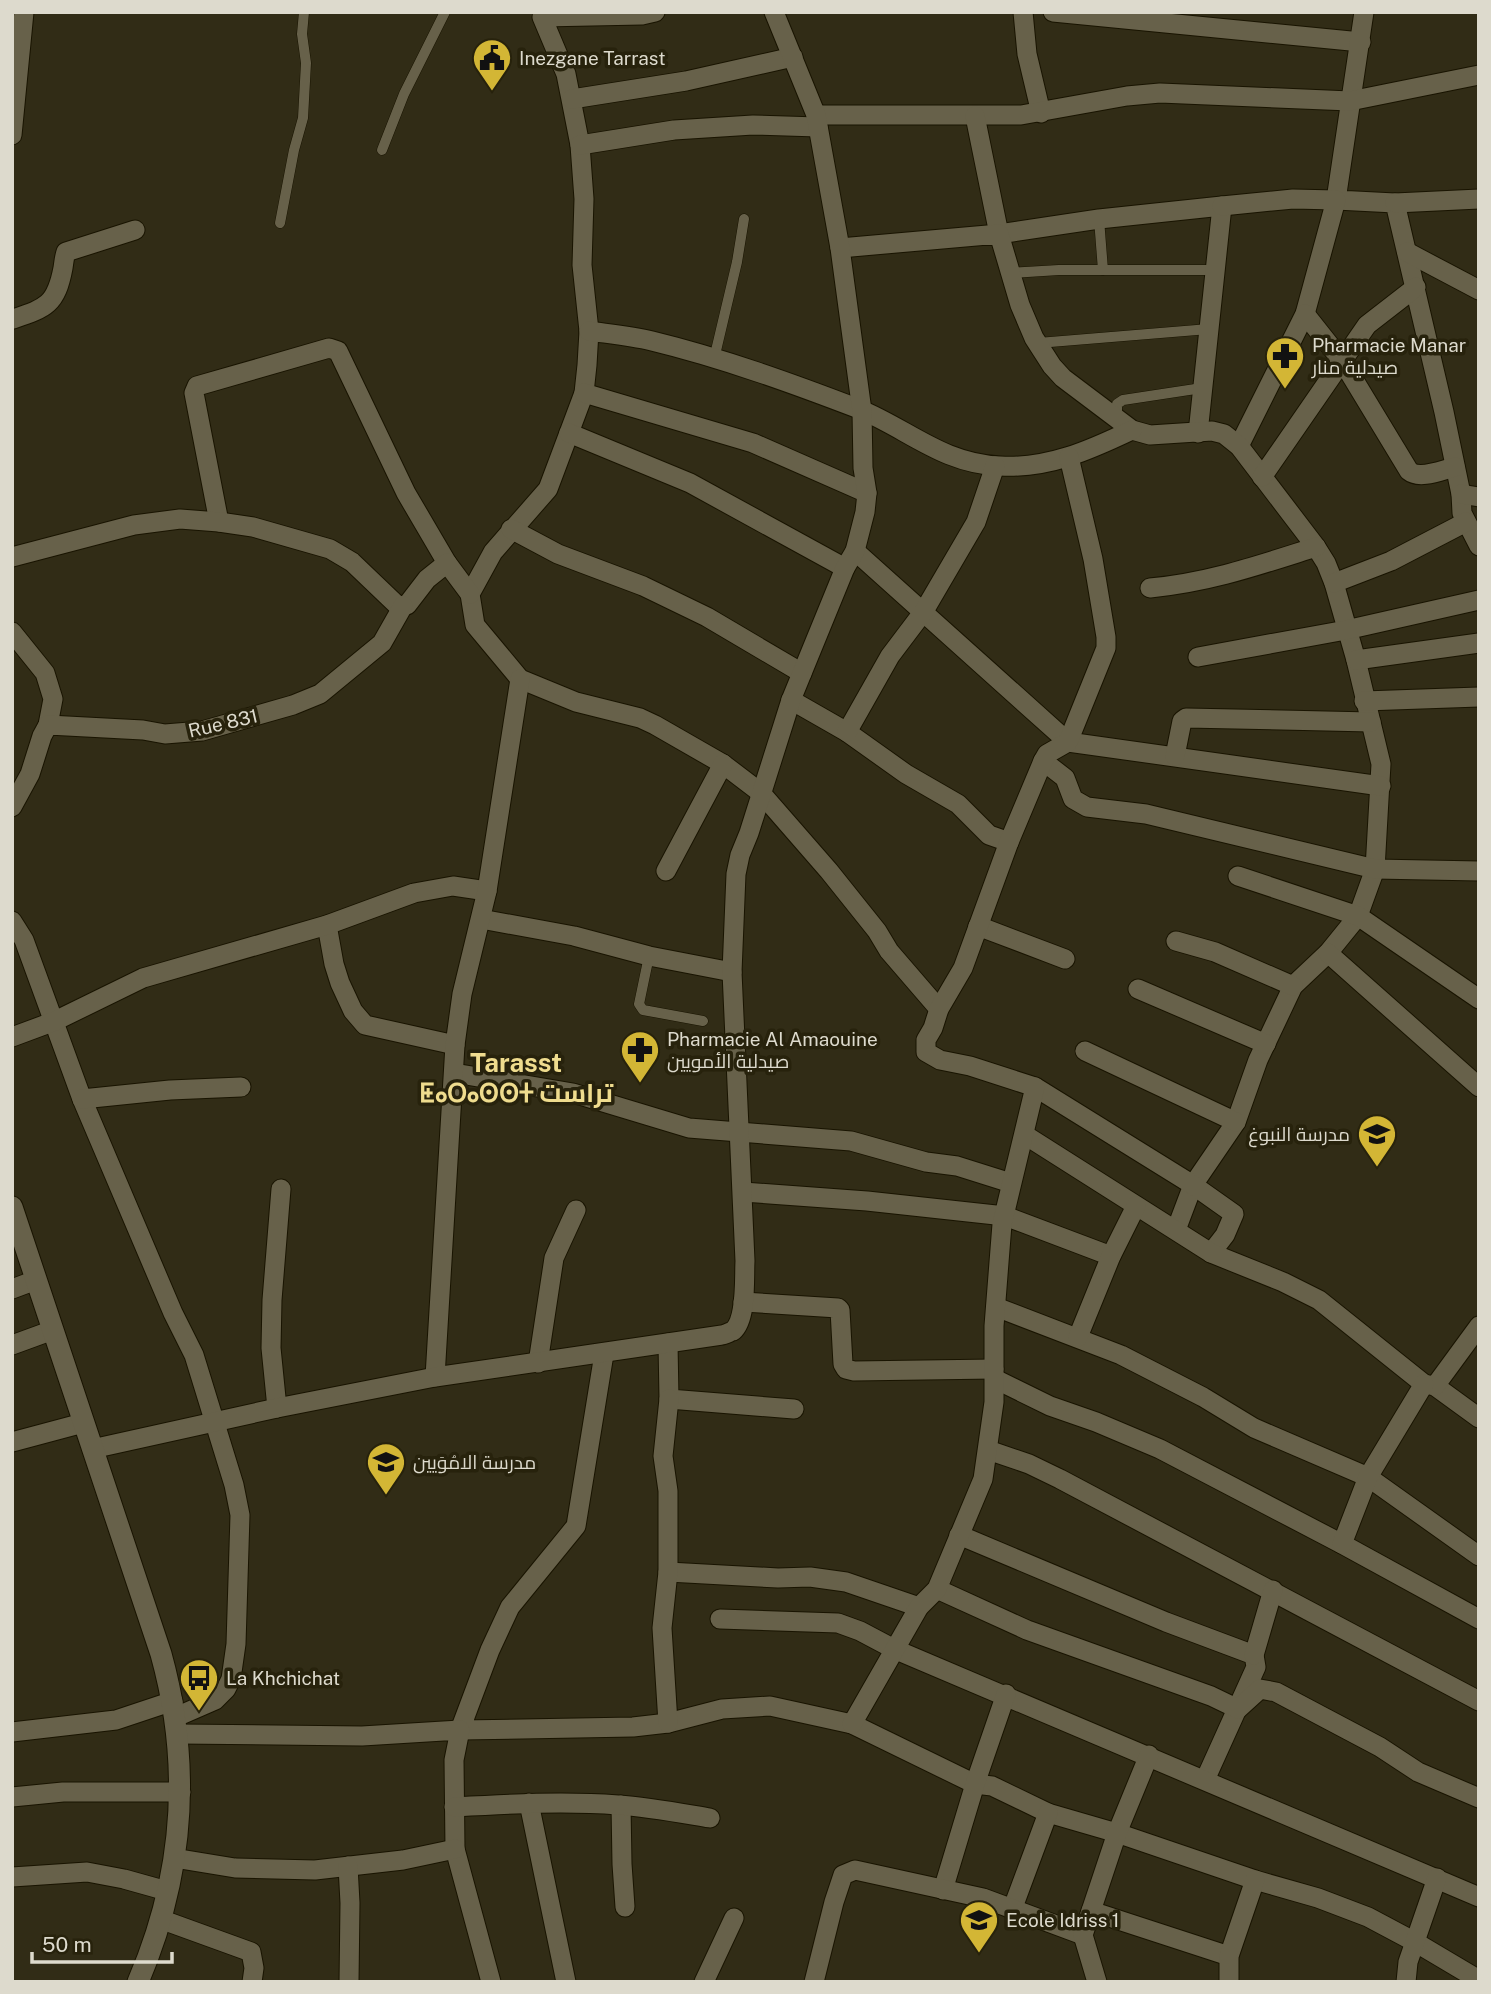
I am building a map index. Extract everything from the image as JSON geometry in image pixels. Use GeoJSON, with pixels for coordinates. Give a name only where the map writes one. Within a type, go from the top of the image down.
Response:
{"type":"FeatureCollection","features":[{"type":"Feature","properties":{"kind":"street"},"geometry":{"type":"LineString","coordinates":[[12,135],[24,12]]}},
{"type":"Feature","properties":{"kind":"street"},"geometry":{"type":"LineString","coordinates":[[470,594],[493,552],[548,489],[584,393],[589,331],[582,265],[584,199],[580,145],[566,74],[535,15],[642,15],[655,12]]}},
{"type":"Feature","properties":{"kind":"street"},"geometry":{"type":"LineString","coordinates":[[92,1449],[277,1408],[435,1377],[722,1335],[733,1331],[739,1322],[745,1261],[732,972],[736,874],[791,701],[850,560],[865,512],[867,493],[863,468],[862,411],[840,248],[817,121],[774,12]]}},
{"type":"Feature","properties":{"kind":"street"},"geometry":{"type":"LineString","coordinates":[[1023,12],[1027,54],[1041,113]]}},
{"type":"Feature","properties":{"kind":"street"},"geometry":{"type":"LineString","coordinates":[[1053,12],[1361,42]]}},
{"type":"Feature","properties":{"kind":"street"},"geometry":{"type":"LineString","coordinates":[[1239,446],[1305,314],[1336,200],[1364,12]]}},
{"type":"Feature","properties":{"kind":"street"},"geometry":{"type":"LineString","coordinates":[[572,99],[686,81],[793,57]]}},
{"type":"Feature","properties":{"kind":"street"},"geometry":{"type":"LineString","coordinates":[[580,145],[674,130],[817,121],[1041,113],[1127,96],[1160,93],[1350,101],[1479,75]]}},
{"type":"Feature","properties":{"kind":"street"},"geometry":{"type":"LineString","coordinates":[[975,116],[1009,273],[1037,343],[1063,378],[1124,424],[1150,435],[1212,431],[1224,434],[1239,446],[1317,547],[1334,583],[1381,764],[1375,869],[1358,916],[1328,953],[1293,986],[1266,1044],[1236,1122],[1192,1185],[1176,1230]]}},
{"type":"Feature","properties":{"kind":"street"},"geometry":{"type":"LineString","coordinates":[[840,248],[999,234],[1099,219],[1293,199],[1395,203],[1479,199]]}},
{"type":"Feature","properties":{"kind":"street"},"geometry":{"type":"LineString","coordinates":[[1395,203],[1455,467],[1470,495],[1462,513],[1478,545]]}},
{"type":"Feature","properties":{"kind":"street"},"geometry":{"type":"LineString","coordinates":[[1198,433],[1222,206]]}},
{"type":"Feature","properties":{"kind":"street"},"geometry":{"type":"LineString","coordinates":[[12,303],[13,319],[42,309],[51,303],[66,252],[135,230]]}},
{"type":"Feature","properties":{"kind":"street"},"geometry":{"type":"LineString","coordinates":[[1407,252],[1479,290]]}},
{"type":"Feature","properties":{"kind":"street"},"geometry":{"type":"LineString","coordinates":[[1262,477],[1367,325],[1416,287]]}},
{"type":"Feature","properties":{"kind":"street"},"geometry":{"type":"LineString","coordinates":[[1305,314],[1343,362],[1409,471],[1414,475],[1421,475],[1455,467]]}},
{"type":"Feature","properties":{"kind":"street"},"geometry":{"type":"LineString","coordinates":[[589,331],[651,341],[742,366],[862,411],[931,448],[969,462],[995,466],[1031,465],[1082,454],[1124,424]]}},
{"type":"Feature","properties":{"kind":"street"},"geometry":{"type":"LineString","coordinates":[[219,522],[194,393],[197,386],[335,348],[361,396],[406,493],[447,563],[470,594],[475,625],[520,679],[576,702],[640,718],[668,731],[723,764],[761,793],[829,872],[889,951],[939,1009]]}},
{"type":"Feature","properties":{"kind":"street"},"geometry":{"type":"LineString","coordinates":[[584,393],[753,443],[867,493]]}},
{"type":"Feature","properties":{"kind":"street"},"geometry":{"type":"LineString","coordinates":[[569,433],[690,483],[850,560],[924,611],[1068,743]]}},
{"type":"Feature","properties":{"kind":"street"},"geometry":{"type":"LineString","coordinates":[[1068,743],[1104,659],[1107,637],[1093,559],[1069,457]]}},
{"type":"Feature","properties":{"kind":"street"},"geometry":{"type":"LineString","coordinates":[[846,732],[890,656],[924,611],[976,522],[995,466]]}},
{"type":"Feature","properties":{"kind":"street"},"geometry":{"type":"LineString","coordinates":[[12,557],[134,525],[180,519],[219,522],[253,527],[330,549],[352,562],[398,606],[403,606]]}},
{"type":"Feature","properties":{"kind":"street"},"geometry":{"type":"LineString","coordinates":[[1334,583],[1391,561],[1466,522]]}},
{"type":"Feature","properties":{"kind":"street"},"geometry":{"type":"LineString","coordinates":[[511,529],[558,554],[643,586],[706,617],[802,673]]}},
{"type":"Feature","properties":{"kind":"street"},"geometry":{"type":"LineString","coordinates":[[1150,588],[1191,584],[1220,577],[1317,547]]}},
{"type":"Feature","properties":{"kind":"street","name":"Rue 831"},"geometry":{"type":"LineString","coordinates":[[48,725],[143,730],[165,734],[202,731],[293,705],[320,694],[383,643],[403,606],[407,605],[427,579],[447,563]]}},
{"type":"Feature","properties":{"kind":"street"},"geometry":{"type":"LineString","coordinates":[[1198,657],[1346,630],[1479,600]]}},
{"type":"Feature","properties":{"kind":"street"},"geometry":{"type":"LineString","coordinates":[[12,632],[45,673],[53,699],[48,725],[30,774],[12,807]]}},
{"type":"Feature","properties":{"kind":"street"},"geometry":{"type":"LineString","coordinates":[[1356,660],[1479,643]]}},
{"type":"Feature","properties":{"kind":"street"},"geometry":{"type":"LineString","coordinates":[[435,1377],[454,1073],[462,994],[487,891],[520,679]]}},
{"type":"Feature","properties":{"kind":"street"},"geometry":{"type":"LineString","coordinates":[[1364,701],[1479,697]]}},
{"type":"Feature","properties":{"kind":"street"},"geometry":{"type":"LineString","coordinates":[[791,701],[846,732],[906,774],[958,804],[989,835],[1009,842]]}},
{"type":"Feature","properties":{"kind":"street"},"geometry":{"type":"LineString","coordinates":[[1175,756],[1182,721],[1186,718],[1371,722]]}},
{"type":"Feature","properties":{"kind":"street"},"geometry":{"type":"LineString","coordinates":[[1211,1253],[1234,1214],[1035,1087],[970,1066],[940,1060],[926,1052],[926,1040],[939,1009],[963,968],[1009,842],[1047,754],[1068,743],[1381,786]]}},
{"type":"Feature","properties":{"kind":"street"},"geometry":{"type":"LineString","coordinates":[[1043,761],[1065,778],[1073,799],[1087,807],[1146,814],[1375,869],[1479,871]]}},
{"type":"Feature","properties":{"kind":"street"},"geometry":{"type":"LineString","coordinates":[[666,871],[723,764]]}},
{"type":"Feature","properties":{"kind":"street"},"geometry":{"type":"LineString","coordinates":[[1238,876],[1358,916],[1479,999]]}},
{"type":"Feature","properties":{"kind":"street"},"geometry":{"type":"LineString","coordinates":[[12,1037],[55,1021],[143,978],[327,925],[414,893],[453,886],[487,891]]}},
{"type":"Feature","properties":{"kind":"street"},"geometry":{"type":"LineString","coordinates":[[481,919],[732,972]]}},
{"type":"Feature","properties":{"kind":"street"},"geometry":{"type":"LineString","coordinates":[[327,925],[334,964],[341,983],[353,1011],[365,1026],[456,1045]]}},
{"type":"Feature","properties":{"kind":"street"},"geometry":{"type":"LineString","coordinates":[[978,926],[1065,959]]}},
{"type":"Feature","properties":{"kind":"street"},"geometry":{"type":"LineString","coordinates":[[14,928],[24,940],[82,1099],[173,1313],[194,1355],[234,1485],[241,1522],[231,1679],[215,1700],[176,1717]]}},
{"type":"Feature","properties":{"kind":"street"},"geometry":{"type":"LineString","coordinates":[[1176,941],[1215,952],[1293,986]]}},
{"type":"Feature","properties":{"kind":"street"},"geometry":{"type":"LineString","coordinates":[[1328,953],[1479,1087]]}},
{"type":"Feature","properties":{"kind":"street"},"geometry":{"type":"LineString","coordinates":[[1138,989],[1266,1044]]}},
{"type":"Feature","properties":{"kind":"street"},"geometry":{"type":"LineString","coordinates":[[1085,1051],[1236,1122]]}},
{"type":"Feature","properties":{"kind":"street"},"geometry":{"type":"LineString","coordinates":[[454,1073],[573,1093],[689,1128],[851,1141],[926,1163],[957,1167],[1011,1182]]}},
{"type":"Feature","properties":{"kind":"street"},"geometry":{"type":"LineString","coordinates":[[82,1099],[170,1090],[241,1087]]}},
{"type":"Feature","properties":{"kind":"street"},"geometry":{"type":"LineString","coordinates":[[852,1724],[919,1607],[937,1589],[976,1502],[983,1479],[995,1402],[996,1307],[1002,1224],[1035,1087]]}},
{"type":"Feature","properties":{"kind":"street"},"geometry":{"type":"LineString","coordinates":[[1025,1135],[1211,1253],[1283,1282],[1319,1300],[1430,1385],[1479,1418]]}},
{"type":"Feature","properties":{"kind":"street"},"geometry":{"type":"LineString","coordinates":[[277,1408],[271,1348],[281,1189]]}},
{"type":"Feature","properties":{"kind":"street"},"geometry":{"type":"LineString","coordinates":[[743,1192],[867,1201],[1005,1216],[1111,1256]]}},
{"type":"Feature","properties":{"kind":"street"},"geometry":{"type":"LineString","coordinates":[[1078,1337],[1111,1256],[1136,1206]]}},
{"type":"Feature","properties":{"kind":"street"},"geometry":{"type":"LineString","coordinates":[[12,1207],[161,1654],[176,1717],[181,1792],[174,1858],[160,1919],[138,1982]]}},
{"type":"Feature","properties":{"kind":"street"},"geometry":{"type":"LineString","coordinates":[[538,1363],[554,1258],[576,1210]]}},
{"type":"Feature","properties":{"kind":"street"},"geometry":{"type":"LineString","coordinates":[[12,1289],[36,1280]]}},
{"type":"Feature","properties":{"kind":"street"},"geometry":{"type":"LineString","coordinates":[[743,1302],[838,1308],[843,1364],[846,1369],[995,1374],[1050,1406],[1160,1449],[1479,1619]]}},
{"type":"Feature","properties":{"kind":"street"},"geometry":{"type":"LineString","coordinates":[[996,1307],[1078,1337],[1164,1375],[1254,1428],[1368,1477],[1479,1556]]}},
{"type":"Feature","properties":{"kind":"street"},"geometry":{"type":"LineString","coordinates":[[1342,1544],[1368,1477],[1430,1385],[1479,1326]]}},
{"type":"Feature","properties":{"kind":"street"},"geometry":{"type":"LineString","coordinates":[[12,1345],[53,1331]]}},
{"type":"Feature","properties":{"kind":"street"},"geometry":{"type":"LineString","coordinates":[[667,1723],[662,1628],[668,1572],[668,1491],[663,1456],[668,1399],[668,1343]]}},
{"type":"Feature","properties":{"kind":"street"},"geometry":{"type":"LineString","coordinates":[[491,1982],[455,1849],[454,1760],[460,1730],[490,1650],[510,1607],[576,1526],[604,1354]]}},
{"type":"Feature","properties":{"kind":"street"},"geometry":{"type":"LineString","coordinates":[[668,1399],[794,1409]]}},
{"type":"Feature","properties":{"kind":"street"},"geometry":{"type":"LineString","coordinates":[[12,1442],[83,1423]]}},
{"type":"Feature","properties":{"kind":"street"},"geometry":{"type":"LineString","coordinates":[[988,1450],[1029,1464],[1479,1701]]}},
{"type":"Feature","properties":{"kind":"street"},"geometry":{"type":"LineString","coordinates":[[959,1535],[1166,1622],[1254,1655]]}},
{"type":"Feature","properties":{"kind":"street"},"geometry":{"type":"LineString","coordinates":[[668,1572],[778,1578],[810,1577],[846,1582],[919,1607]]}},
{"type":"Feature","properties":{"kind":"street"},"geometry":{"type":"LineString","coordinates":[[937,1589],[1027,1630],[1211,1696],[1238,1709]]}},
{"type":"Feature","properties":{"kind":"street"},"geometry":{"type":"LineString","coordinates":[[1205,1780],[1256,1667],[1254,1655],[1273,1591]]}},
{"type":"Feature","properties":{"kind":"street"},"geometry":{"type":"LineString","coordinates":[[720,1619],[838,1623],[860,1631],[894,1649],[1006,1694],[1301,1823],[1479,1897]]}},
{"type":"Feature","properties":{"kind":"street"},"geometry":{"type":"LineString","coordinates":[[1238,1709],[1260,1689],[1276,1692],[1380,1747],[1418,1772],[1479,1798]]}},
{"type":"Feature","properties":{"kind":"street"},"geometry":{"type":"LineString","coordinates":[[943,1890],[1006,1694]]}},
{"type":"Feature","properties":{"kind":"street"},"geometry":{"type":"LineString","coordinates":[[12,1732],[117,1720],[176,1717],[362,1736],[460,1730],[633,1727],[667,1723],[722,1709],[770,1706],[852,1724],[975,1784],[992,1786],[1048,1813],[1318,1898],[1368,1917],[1479,1980]]}},
{"type":"Feature","properties":{"kind":"street"},"geometry":{"type":"LineString","coordinates":[[1097,1982],[1083,1935],[1117,1833],[1149,1755]]}},
{"type":"Feature","properties":{"kind":"street"},"geometry":{"type":"LineString","coordinates":[[12,1797],[63,1792],[181,1792]]}},
{"type":"Feature","properties":{"kind":"street"},"geometry":{"type":"LineString","coordinates":[[454,1807],[529,1802],[621,1805],[710,1818]]}},
{"type":"Feature","properties":{"kind":"street"},"geometry":{"type":"LineString","coordinates":[[529,1802],[566,1982]]}},
{"type":"Feature","properties":{"kind":"street"},"geometry":{"type":"LineString","coordinates":[[621,1805],[625,1907]]}},
{"type":"Feature","properties":{"kind":"street"},"geometry":{"type":"LineString","coordinates":[[1012,1910],[1048,1813]]}},
{"type":"Feature","properties":{"kind":"street"},"geometry":{"type":"LineString","coordinates":[[174,1858],[234,1868],[266,1867],[291,1871],[403,1860],[455,1849]]}},
{"type":"Feature","properties":{"kind":"street"},"geometry":{"type":"LineString","coordinates":[[348,1866],[349,1982]]}},
{"type":"Feature","properties":{"kind":"street"},"geometry":{"type":"LineString","coordinates":[[814,1982],[843,1875],[855,1870],[870,1871],[983,1898],[1083,1935]]}},
{"type":"Feature","properties":{"kind":"street"},"geometry":{"type":"LineString","coordinates":[[12,1877],[88,1872],[167,1891]]}},
{"type":"Feature","properties":{"kind":"street"},"geometry":{"type":"LineString","coordinates":[[1406,1982],[1408,1962],[1437,1878]]}},
{"type":"Feature","properties":{"kind":"street"},"geometry":{"type":"LineString","coordinates":[[1229,1982],[1229,1956],[1255,1880]]}},
{"type":"Feature","properties":{"kind":"street"},"geometry":{"type":"LineString","coordinates":[[1091,1912],[1229,1956]]}},
{"type":"Feature","properties":{"kind":"street"},"geometry":{"type":"LineString","coordinates":[[704,1982],[734,1918]]}},
{"type":"Feature","properties":{"kind":"street"},"geometry":{"type":"LineString","coordinates":[[160,1919],[251,1952],[254,1968],[252,1982]]}},
{"type":"Feature","properties":{"kind":"lane"},"geometry":{"type":"LineString","coordinates":[[280,223],[303,118],[306,77],[302,34],[304,12]]}},
{"type":"Feature","properties":{"kind":"lane"},"geometry":{"type":"LineString","coordinates":[[382,150],[404,94],[445,12]]}},
{"type":"Feature","properties":{"kind":"lane"},"geometry":{"type":"LineString","coordinates":[[714,359],[737,262],[744,219]]}},
{"type":"Feature","properties":{"kind":"lane"},"geometry":{"type":"LineString","coordinates":[[1099,219],[1103,270]]}},
{"type":"Feature","properties":{"kind":"lane"},"geometry":{"type":"LineString","coordinates":[[1009,273],[1215,270]]}},
{"type":"Feature","properties":{"kind":"lane"},"geometry":{"type":"LineString","coordinates":[[1037,343],[1209,330]]}},
{"type":"Feature","properties":{"kind":"lane"},"geometry":{"type":"LineString","coordinates":[[1124,424],[1117,404],[1123,400],[1202,388]]}},
{"type":"Feature","properties":{"kind":"lane"},"geometry":{"type":"LineString","coordinates":[[649,956],[639,1004],[643,1010],[703,1021]]}},
{"type":"Feature","properties":{"kind":"place","name":"Inezgane Tarrast"},"geometry":{"type":"Point","coordinates":[492,92]}},
{"type":"Feature","properties":{"kind":"place","name":"Pharmacie Manar صيدلية منار"},"geometry":{"type":"Point","coordinates":[1285,390]}},
{"type":"Feature","properties":{"kind":"place","name":"Pharmacie Al Amaouine صيدلية الأمويين"},"geometry":{"type":"Point","coordinates":[640,1084]}},
{"type":"Feature","properties":{"kind":"place","name":"مدرسة النبوغ"},"geometry":{"type":"Point","coordinates":[1377,1168]}},
{"type":"Feature","properties":{"kind":"place","name":"مدرسة الامُوَيين"},"geometry":{"type":"Point","coordinates":[386,1496]}},
{"type":"Feature","properties":{"kind":"place","name":"La Khchichat"},"geometry":{"type":"Point","coordinates":[199,1712]}},
{"type":"Feature","properties":{"kind":"place","name":"Ecole Idriss 1"},"geometry":{"type":"Point","coordinates":[979,1954]}},
{"type":"Feature","properties":{"kind":"district","name":"Tarasst ⵟⴰⵔⴰⵙⵙⵜ تراست"},"geometry":{"type":"Point","coordinates":[516,1078]}}]}
